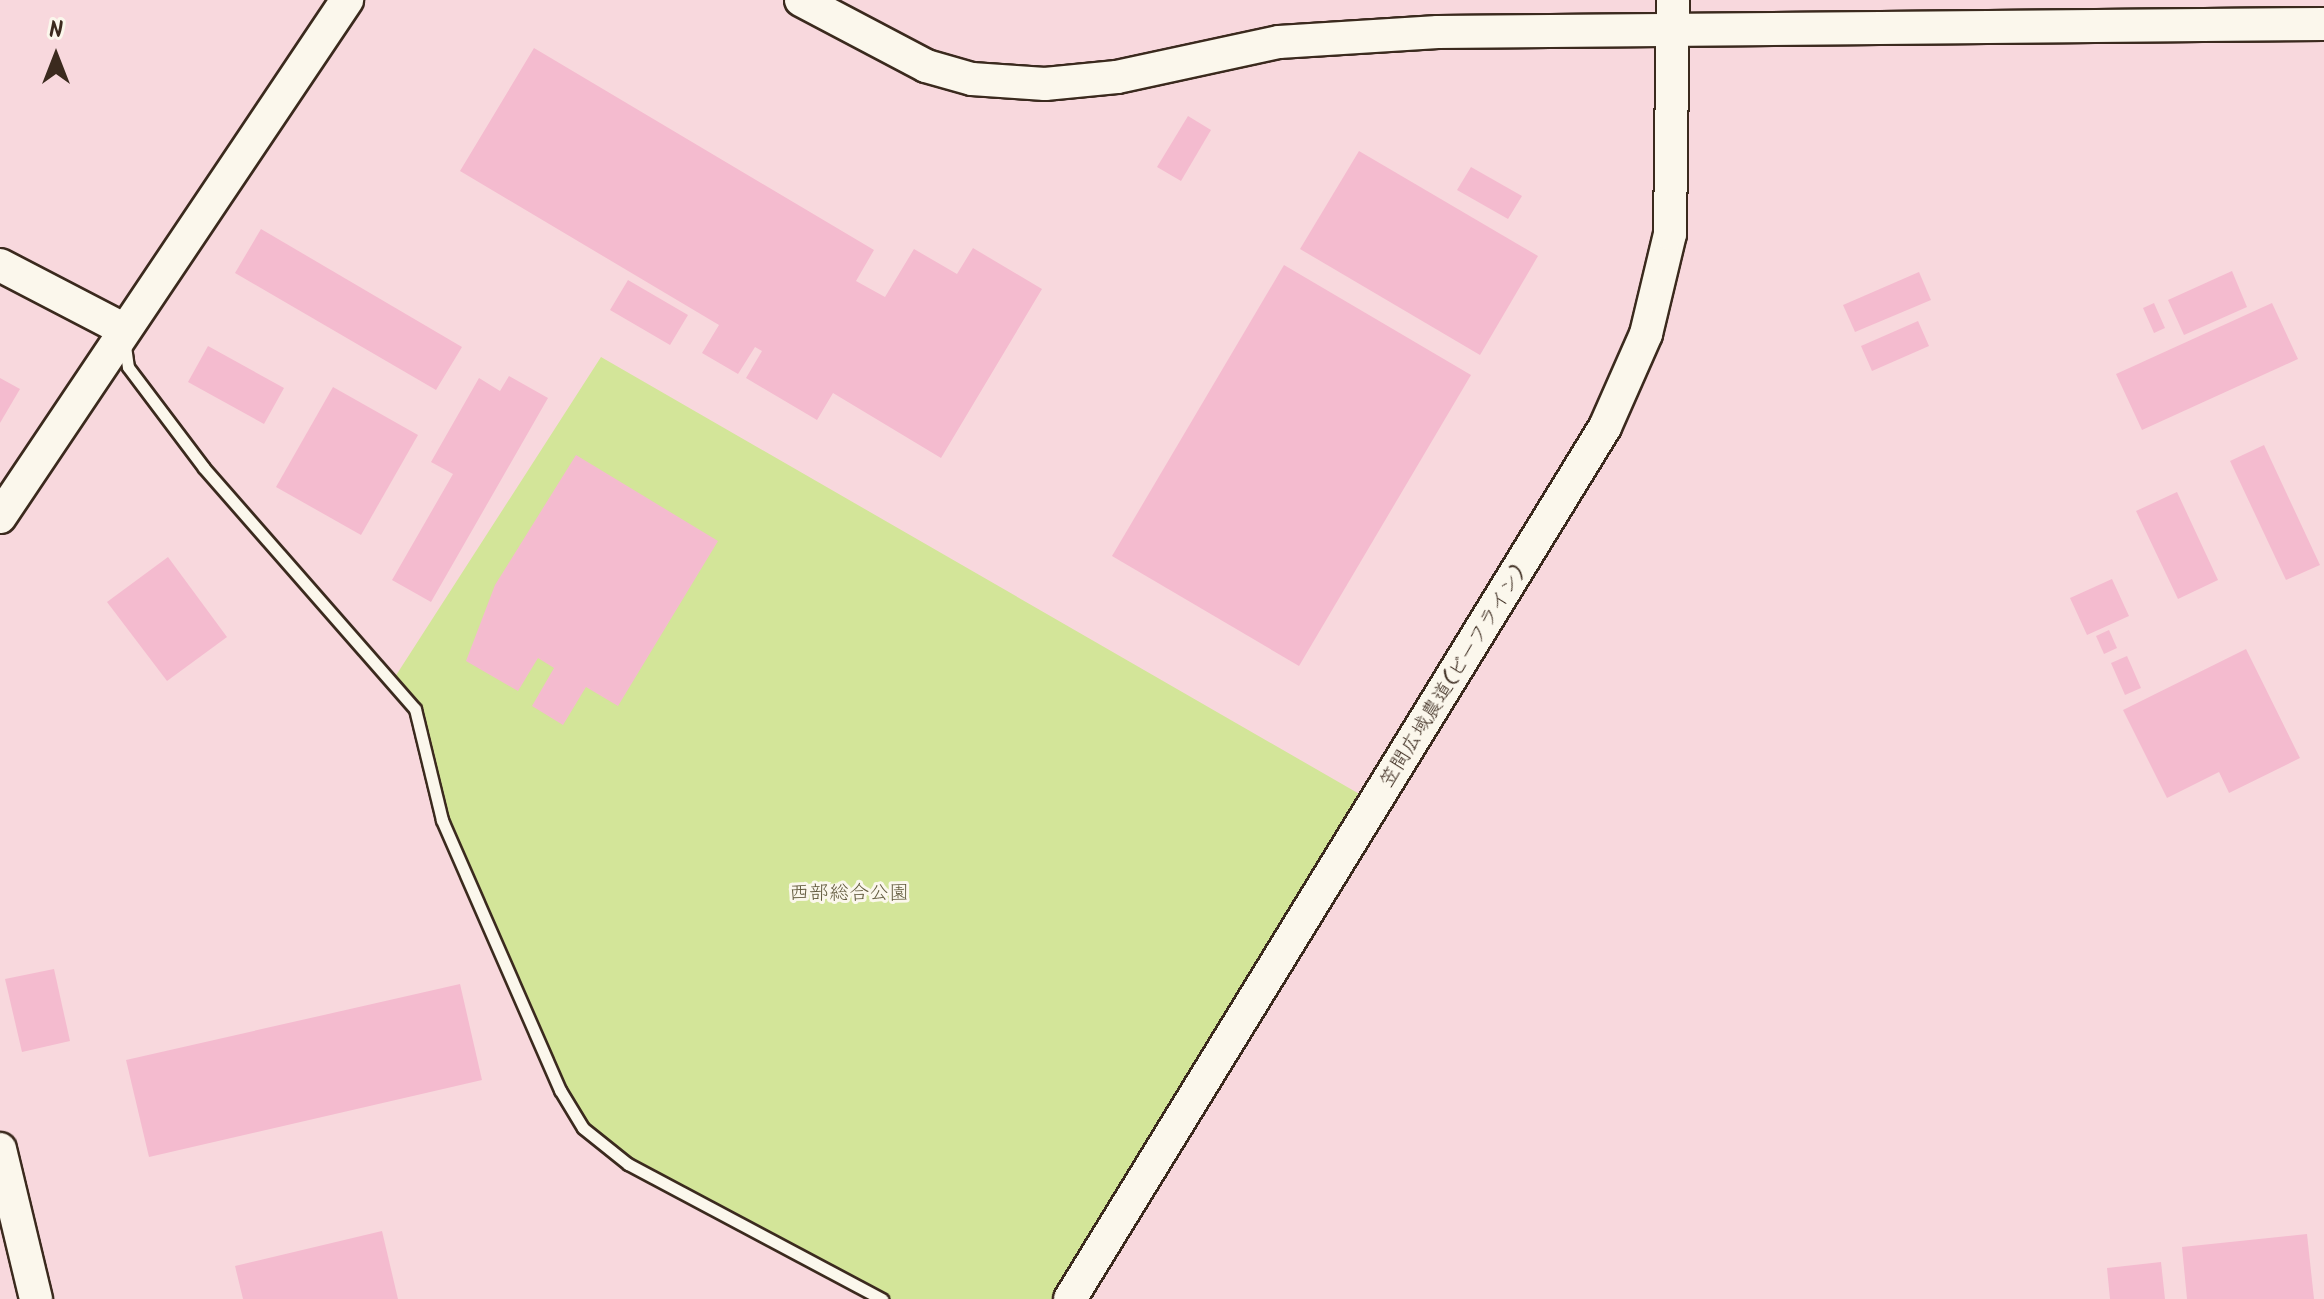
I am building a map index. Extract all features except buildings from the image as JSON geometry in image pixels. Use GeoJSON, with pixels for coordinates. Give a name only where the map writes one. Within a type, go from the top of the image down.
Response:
{"type":"FeatureCollection","features":[{"type":"Feature","properties":{"kind":"street"},"geometry":{"type":"LineString","coordinates":[[0,517],[121,328],[347,0]]}},
{"type":"Feature","properties":{"kind":"street"},"geometry":{"type":"LineString","coordinates":[[801,0],[926,66],[972,79],[1045,84],[1117,77],[1279,42],[1674,32],[2324,24]]}},
{"type":"Feature","properties":{"kind":"street","name":"笠間広域農道(ビーフライン)"},"geometry":{"type":"LineString","coordinates":[[1070,1299],[1605,427],[1646,334],[1670,234],[1673,0]]}},
{"type":"Feature","properties":{"kind":"street"},"geometry":{"type":"LineString","coordinates":[[0,265],[121,328]]}},
{"type":"Feature","properties":{"kind":"street"},"geometry":{"type":"LineString","coordinates":[[0,1149],[36,1299]]}},
{"type":"Feature","properties":{"kind":"lane"},"geometry":{"type":"LineString","coordinates":[[121,328],[128,367],[195,455],[415,709],[442,820],[560,1090],[583,1128],[628,1164],[882,1299]]}},
{"type":"Feature","properties":{"kind":"shaded area"},"geometry":{"type":"Polygon","coordinates":[[[0,0],[2324,0],[2324,1299],[0,1299],[0,0]]]}},
{"type":"Feature","properties":{"kind":"green space","name":"西部総合公園"},"geometry":{"type":"Polygon","coordinates":[[[601,357],[1375,803],[1070,1299],[882,1299],[628,1164],[583,1128],[442,820],[423,731],[393,680],[601,357]]]}}]}
